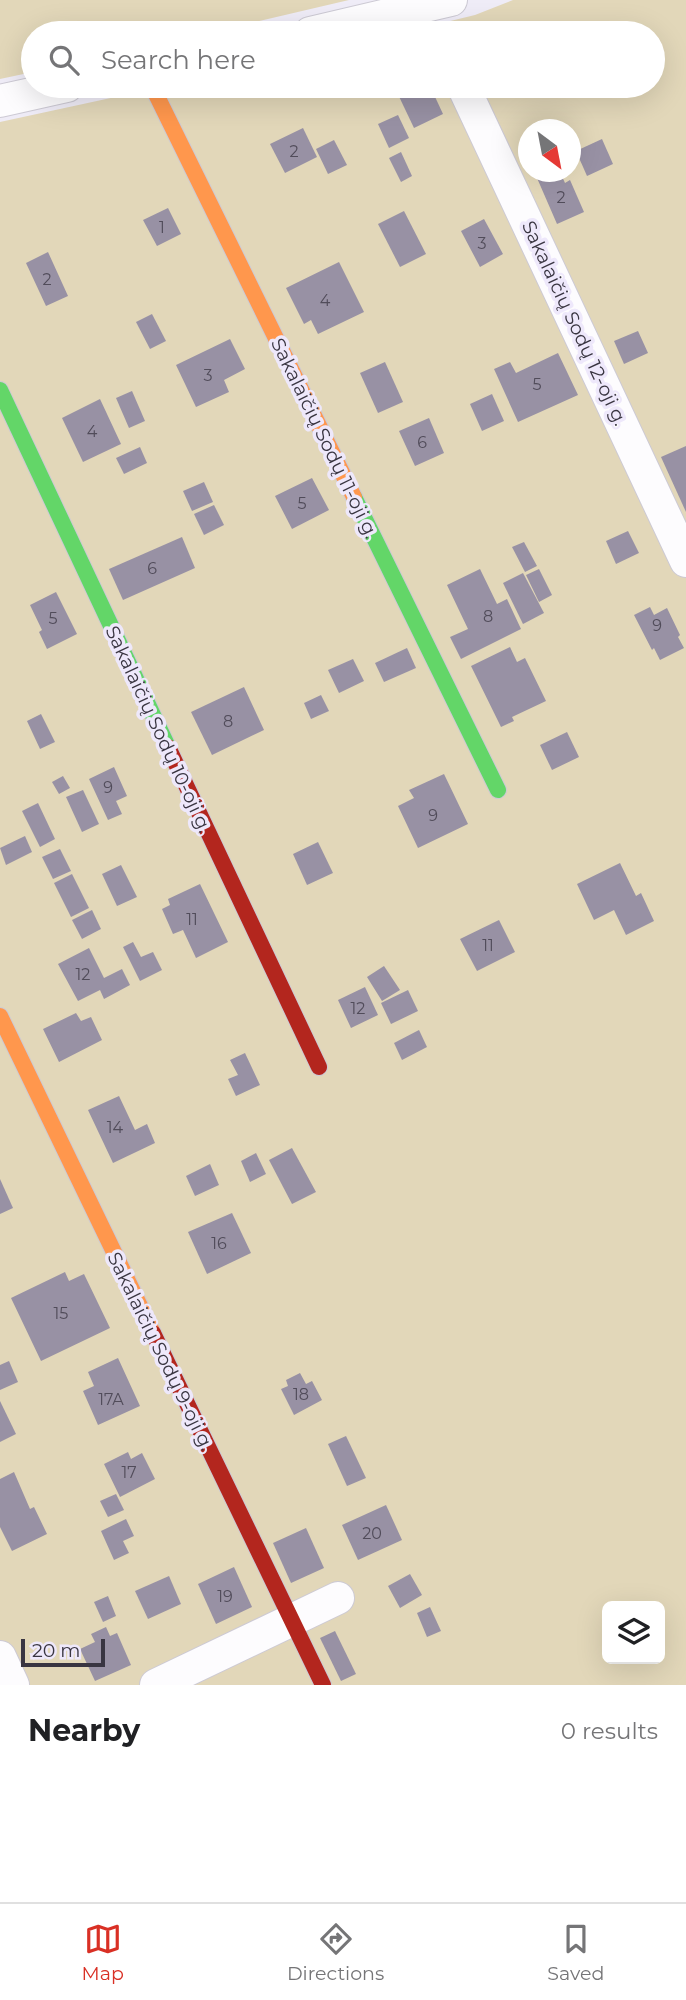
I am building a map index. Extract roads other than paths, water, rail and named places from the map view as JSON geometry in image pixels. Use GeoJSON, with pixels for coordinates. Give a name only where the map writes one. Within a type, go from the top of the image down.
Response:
{"type":"FeatureCollection","features":[{"type":"Feature","properties":{"kind":"street"},"geometry":{"type":"LineString","coordinates":[[387,21],[439,13]]}},
{"type":"Feature","properties":{"kind":"street"},"geometry":{"type":"LineString","coordinates":[[0,101],[21,96]]}},
{"type":"Feature","properties":{"kind":"street","name":"Sakalaičių Sodų 11-oji g."},"geometry":{"type":"LineString","coordinates":[[158,98],[498,790]]}},
{"type":"Feature","properties":{"kind":"street","name":"Sakalaičių Sodų 12-oji g."},"geometry":{"type":"LineString","coordinates":[[470,98],[686,561]]}},
{"type":"Feature","properties":{"kind":"street","name":"Sakalaičių Sodų 10-oji g."},"geometry":{"type":"LineString","coordinates":[[0,390],[320,1067]]}},
{"type":"Feature","properties":{"kind":"street","name":"Sakalaičių Sodų 9-oji g."},"geometry":{"type":"LineString","coordinates":[[0,1016],[323,1685]]}},
{"type":"Feature","properties":{"kind":"street"},"geometry":{"type":"LineString","coordinates":[[156,1685],[338,1598]]}},
{"type":"Feature","properties":{"kind":"street"},"geometry":{"type":"LineString","coordinates":[[0,1657],[13,1685]]}}]}
